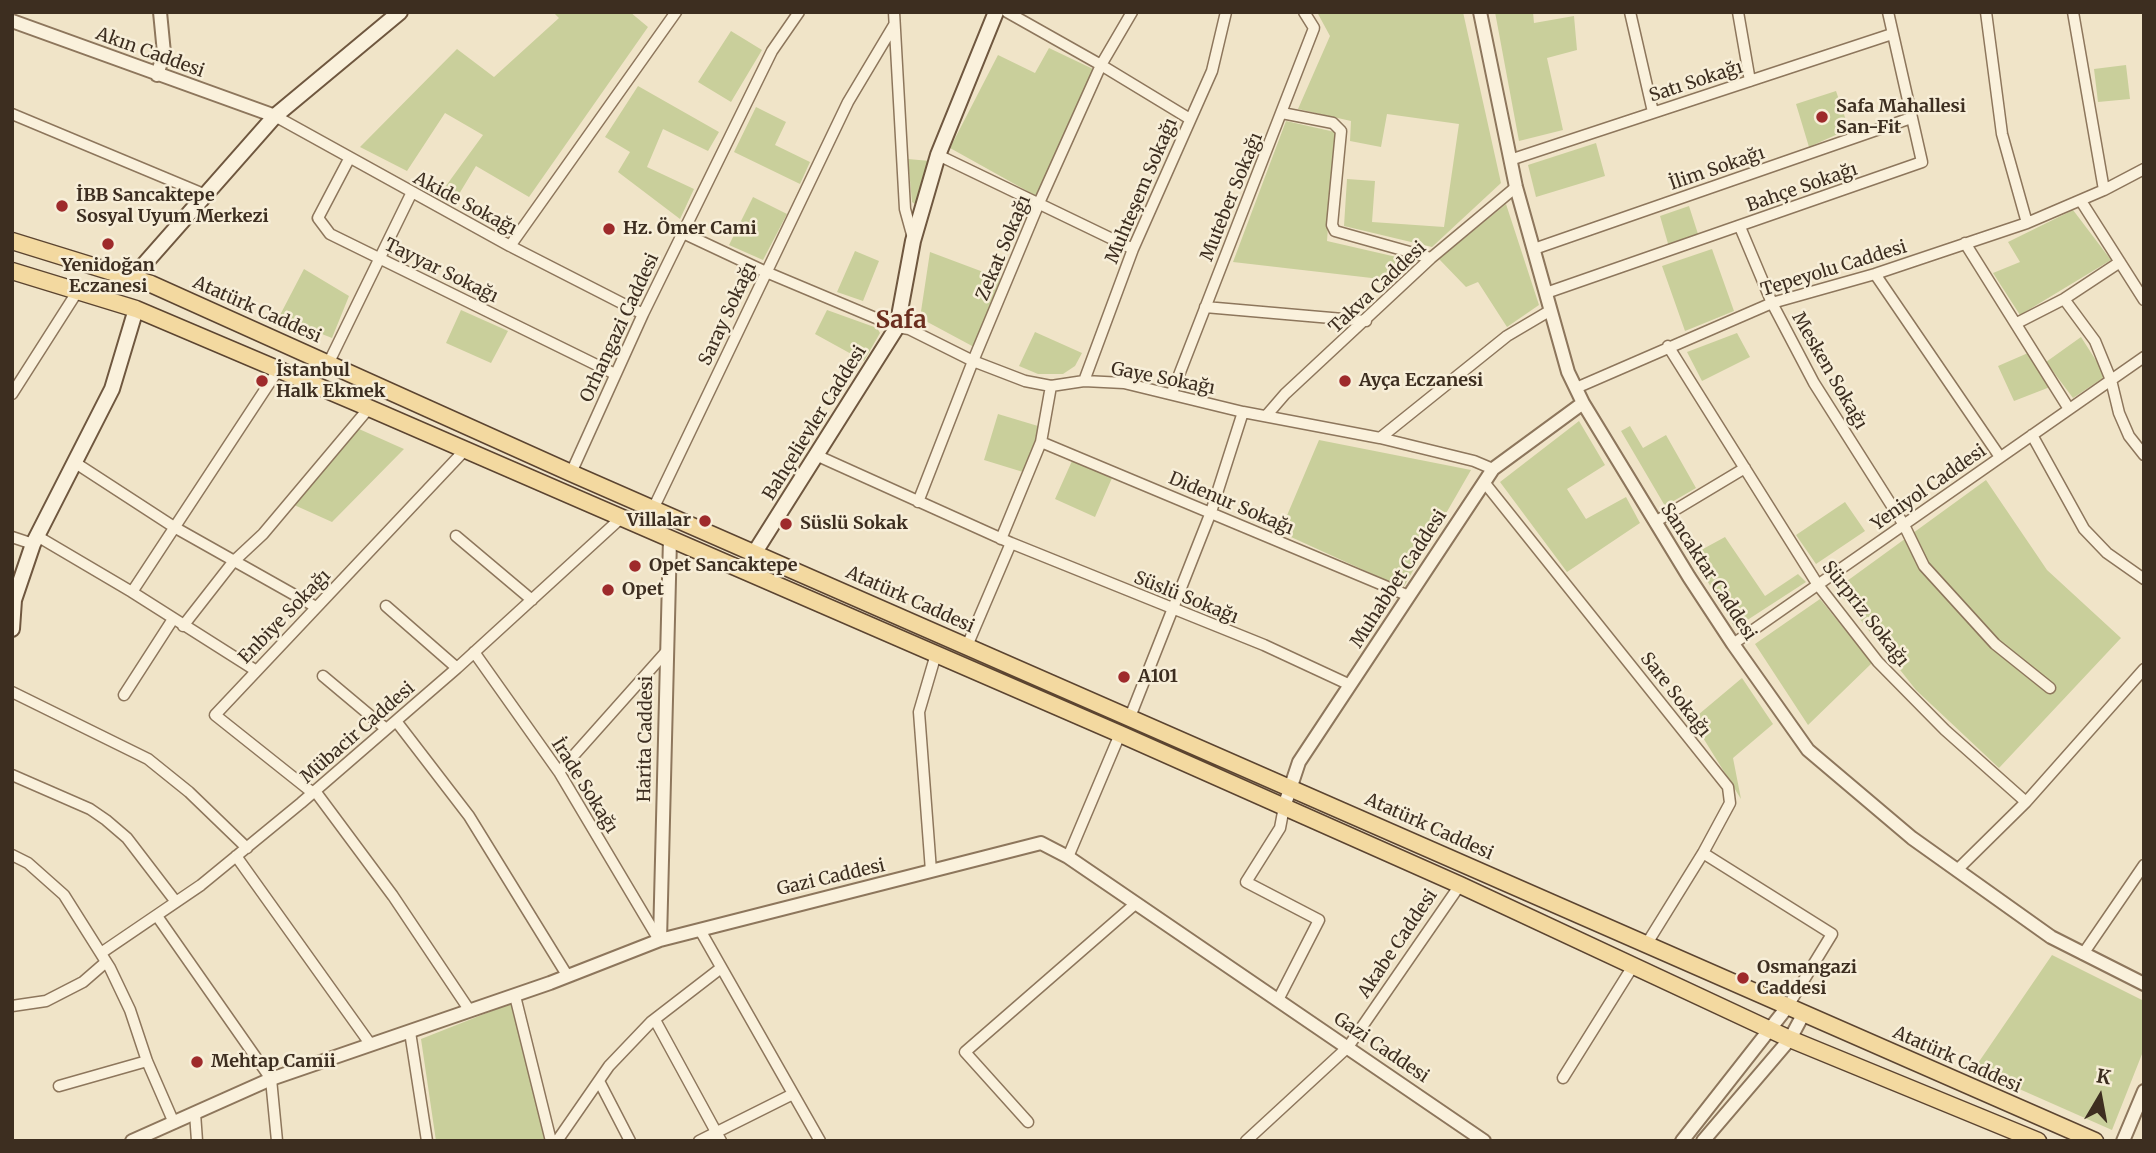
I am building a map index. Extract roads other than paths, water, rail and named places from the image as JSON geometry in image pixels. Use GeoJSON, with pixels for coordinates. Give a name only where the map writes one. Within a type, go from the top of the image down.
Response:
{"type":"FeatureCollection","features":[{"type":"Feature","properties":{"kind":"main road"},"geometry":{"type":"LineString","coordinates":[[12,629],[14,600],[35,540],[112,388],[136,309],[133,277],[275,116],[400,12]]}},
{"type":"Feature","properties":{"kind":"main road","name":"Bahçelievler Caddesi"},"geometry":{"type":"LineString","coordinates":[[748,572],[755,552],[897,327],[913,241],[938,155],[996,12]]}},
{"type":"Feature","properties":{"kind":"main road","name":"Atatürk Caddesi"},"geometry":{"type":"LineString","coordinates":[[12,242],[133,277],[2095,1141]]}},
{"type":"Feature","properties":{"kind":"main road"},"geometry":{"type":"LineString","coordinates":[[12,271],[79,289],[136,309],[369,408],[1120,734],[1460,885],[1790,1039],[2038,1141]]}},
{"type":"Feature","properties":{"kind":"street"},"geometry":{"type":"LineString","coordinates":[[157,75],[164,53],[160,12]]}},
{"type":"Feature","properties":{"kind":"street"},"geometry":{"type":"LineString","coordinates":[[510,246],[676,12]]}},
{"type":"Feature","properties":{"kind":"street","name":"Orhangazi Caddesi"},"geometry":{"type":"LineString","coordinates":[[571,472],[643,314],[772,51],[799,12]]}},
{"type":"Feature","properties":{"kind":"street"},"geometry":{"type":"LineString","coordinates":[[894,12],[905,209],[913,241]]}},
{"type":"Feature","properties":{"kind":"street"},"geometry":{"type":"LineString","coordinates":[[1007,12],[1101,65],[1189,120]]}},
{"type":"Feature","properties":{"kind":"street","name":"Zekat Sokağı"},"geometry":{"type":"LineString","coordinates":[[918,502],[973,360],[1039,203],[1101,65],[1132,12]]}},
{"type":"Feature","properties":{"kind":"street","name":"Muhteşem Sokağı"},"geometry":{"type":"LineString","coordinates":[[1084,382],[1133,248],[1212,71],[1226,12]]}},
{"type":"Feature","properties":{"kind":"street","name":"Muteber Sokağı"},"geometry":{"type":"LineString","coordinates":[[1172,393],[1314,28],[1304,12]]}},
{"type":"Feature","properties":{"kind":"street","name":"Sancaktar Caddesi"},"geometry":{"type":"LineString","coordinates":[[1480,12],[1516,187],[1568,372],[1583,403],[1655,522],[1733,644],[1808,750],[1912,838],[2051,937],[2144,984]]}},
{"type":"Feature","properties":{"kind":"street"},"geometry":{"type":"LineString","coordinates":[[1630,12],[1653,113]]}},
{"type":"Feature","properties":{"kind":"street"},"geometry":{"type":"LineString","coordinates":[[1738,12],[1750,80]]}},
{"type":"Feature","properties":{"kind":"street","name":"Bahçe Sokağı"},"geometry":{"type":"LineString","coordinates":[[1546,293],[1922,162],[1888,12]]}},
{"type":"Feature","properties":{"kind":"street"},"geometry":{"type":"LineString","coordinates":[[1986,12],[2003,134],[2027,223]]}},
{"type":"Feature","properties":{"kind":"street"},"geometry":{"type":"LineString","coordinates":[[2073,12],[2104,190]]}},
{"type":"Feature","properties":{"kind":"street","name":"Akın Caddesi"},"geometry":{"type":"LineString","coordinates":[[12,21],[275,116]]}},
{"type":"Feature","properties":{"kind":"street","name":"Saray Sokağı"},"geometry":{"type":"LineString","coordinates":[[654,507],[848,102],[894,25]]}},
{"type":"Feature","properties":{"kind":"street","name":"Satı Sokağı"},"geometry":{"type":"LineString","coordinates":[[1510,160],[1892,34]]}},
{"type":"Feature","properties":{"kind":"street"},"geometry":{"type":"LineString","coordinates":[[1282,113],[1334,122],[1341,131],[1332,225],[1335,231],[1431,258]]}},
{"type":"Feature","properties":{"kind":"street"},"geometry":{"type":"LineString","coordinates":[[12,114],[206,195]]}},
{"type":"Feature","properties":{"kind":"street","name":"Akide Sokağı"},"geometry":{"type":"LineString","coordinates":[[275,116],[510,246],[643,314]]}},
{"type":"Feature","properties":{"kind":"street","name":"İlim Sokağı"},"geometry":{"type":"LineString","coordinates":[[1534,249],[1911,118]]}},
{"type":"Feature","properties":{"kind":"street"},"geometry":{"type":"LineString","coordinates":[[938,155],[1133,248]]}},
{"type":"Feature","properties":{"kind":"street","name":"Tayyar Sokağı"},"geometry":{"type":"LineString","coordinates":[[349,159],[318,218],[330,234],[615,374]]}},
{"type":"Feature","properties":{"kind":"street","name":"Tepeyolu Caddesi"},"geometry":{"type":"LineString","coordinates":[[1576,388],[1772,303],[1875,274],[2027,223],[2081,201],[2144,169]]}},
{"type":"Feature","properties":{"kind":"street","name":"Takva Caddesi"},"geometry":{"type":"LineString","coordinates":[[1266,416],[1285,394],[1431,258],[1516,187]]}},
{"type":"Feature","properties":{"kind":"street"},"geometry":{"type":"LineString","coordinates":[[329,362],[377,257],[412,192]]}},
{"type":"Feature","properties":{"kind":"street"},"geometry":{"type":"LineString","coordinates":[[2081,201],[2144,300]]}},
{"type":"Feature","properties":{"kind":"street","name":"Mesken Sokağı"},"geometry":{"type":"LineString","coordinates":[[1740,227],[1772,303],[1814,383],[1904,524],[1924,566],[1995,644],[2050,688]]}},
{"type":"Feature","properties":{"kind":"street","name":"Gaye Sokağı"},"geometry":{"type":"LineString","coordinates":[[683,233],[766,272],[897,327],[909,329],[973,360],[1025,381],[1051,386],[1084,382],[1124,383],[1243,412],[1380,438],[1474,461],[1493,469]]}},
{"type":"Feature","properties":{"kind":"street"},"geometry":{"type":"LineString","coordinates":[[1965,243],[2069,409]]}},
{"type":"Feature","properties":{"kind":"street"},"geometry":{"type":"LineString","coordinates":[[2017,323],[2064,299],[2120,262]]}},
{"type":"Feature","properties":{"kind":"street"},"geometry":{"type":"LineString","coordinates":[[1875,274],[2000,457]]}},
{"type":"Feature","properties":{"kind":"street"},"geometry":{"type":"LineString","coordinates":[[12,394],[79,289]]}},
{"type":"Feature","properties":{"kind":"street"},"geometry":{"type":"LineString","coordinates":[[2064,299],[2095,341],[2129,436],[2144,455]]}},
{"type":"Feature","properties":{"kind":"street"},"geometry":{"type":"LineString","coordinates":[[1205,307],[1366,321]]}},
{"type":"Feature","properties":{"kind":"street"},"geometry":{"type":"LineString","coordinates":[[1380,438],[1507,336],[1551,310]]}},
{"type":"Feature","properties":{"kind":"street","name":"Sürpriz Sokağı"},"geometry":{"type":"LineString","coordinates":[[1668,346],[1818,585],[1878,662],[1945,730],[2026,802]]}},
{"type":"Feature","properties":{"kind":"street","name":"Yeniyol Caddesi"},"geometry":{"type":"LineString","coordinates":[[1733,644],[2144,357]]}},
{"type":"Feature","properties":{"kind":"street"},"geometry":{"type":"LineString","coordinates":[[132,592],[278,370]]}},
{"type":"Feature","properties":{"kind":"street"},"geometry":{"type":"LineString","coordinates":[[967,646],[1041,442],[1051,386]]}},
{"type":"Feature","properties":{"kind":"street","name":"Muhabbet Caddesi"},"geometry":{"type":"LineString","coordinates":[[1284,807],[1299,762],[1348,684],[1493,469],[1583,403]]}},
{"type":"Feature","properties":{"kind":"street"},"geometry":{"type":"LineString","coordinates":[[183,626],[233,562],[264,534],[369,408]]}},
{"type":"Feature","properties":{"kind":"street"},"geometry":{"type":"LineString","coordinates":[[1130,717],[1211,512],[1243,412]]}},
{"type":"Feature","properties":{"kind":"street"},"geometry":{"type":"LineString","coordinates":[[2032,435],[2084,529],[2107,553],[2144,579]]}},
{"type":"Feature","properties":{"kind":"street","name":"Didenur Sokağı"},"geometry":{"type":"LineString","coordinates":[[1041,442],[1409,596]]}},
{"type":"Feature","properties":{"kind":"street","name":"Enbiye Sokağı"},"geometry":{"type":"LineString","coordinates":[[314,792],[215,715],[464,451]]}},
{"type":"Feature","properties":{"kind":"street","name":"Süslü Sokağı"},"geometry":{"type":"LineString","coordinates":[[818,456],[1006,541],[1174,611],[1264,645],[1348,684]]}},
{"type":"Feature","properties":{"kind":"street"},"geometry":{"type":"LineString","coordinates":[[75,462],[174,527],[316,607]]}},
{"type":"Feature","properties":{"kind":"street"},"geometry":{"type":"LineString","coordinates":[[1655,522],[1745,468]]}},
{"type":"Feature","properties":{"kind":"street","name":"Sare Sokağı"},"geometry":{"type":"LineString","coordinates":[[1484,482],[1728,787],[1730,803],[1703,853],[1646,944]]}},
{"type":"Feature","properties":{"kind":"street","name":"Mübacir Caddesi"},"geometry":{"type":"LineString","coordinates":[[12,1006],[46,1001],[83,982],[104,958],[247,848],[314,792],[457,668],[620,519]]}},
{"type":"Feature","properties":{"kind":"street"},"geometry":{"type":"LineString","coordinates":[[456,536],[532,600]]}},
{"type":"Feature","properties":{"kind":"street"},"geometry":{"type":"LineString","coordinates":[[12,537],[35,540],[132,592],[255,670]]}},
{"type":"Feature","properties":{"kind":"street","name":"Harita Caddesi"},"geometry":{"type":"LineString","coordinates":[[660,940],[670,539]]}},
{"type":"Feature","properties":{"kind":"street"},"geometry":{"type":"LineString","coordinates":[[386,606],[457,668]]}},
{"type":"Feature","properties":{"kind":"street"},"geometry":{"type":"LineString","coordinates":[[124,695],[173,619]]}},
{"type":"Feature","properties":{"kind":"street","name":"İrade Sokağı"},"geometry":{"type":"LineString","coordinates":[[474,652],[559,772],[660,940]]}},
{"type":"Feature","properties":{"kind":"street"},"geometry":{"type":"LineString","coordinates":[[559,772],[666,653]]}},
{"type":"Feature","properties":{"kind":"street"},"geometry":{"type":"LineString","coordinates":[[931,871],[919,712],[936,654]]}},
{"type":"Feature","properties":{"kind":"street"},"geometry":{"type":"LineString","coordinates":[[1958,870],[2026,802],[2144,669]]}},
{"type":"Feature","properties":{"kind":"street"},"geometry":{"type":"LineString","coordinates":[[323,676],[385,728]]}},
{"type":"Feature","properties":{"kind":"street"},"geometry":{"type":"LineString","coordinates":[[12,692],[148,759],[189,792],[247,848]]}},
{"type":"Feature","properties":{"kind":"street"},"geometry":{"type":"LineString","coordinates":[[396,721],[469,817],[567,975]]}},
{"type":"Feature","properties":{"kind":"street"},"geometry":{"type":"LineString","coordinates":[[1068,857],[1120,734]]}},
{"type":"Feature","properties":{"kind":"street"},"geometry":{"type":"LineString","coordinates":[[12,775],[90,808],[106,820],[127,838],[176,902]]}},
{"type":"Feature","properties":{"kind":"street"},"geometry":{"type":"LineString","coordinates":[[314,792],[393,896],[470,1011]]}},
{"type":"Feature","properties":{"kind":"street"},"geometry":{"type":"LineString","coordinates":[[1278,1000],[1319,919],[1246,882],[1280,828],[1284,807]]}},
{"type":"Feature","properties":{"kind":"street","name":"Gazi Caddesi"},"geometry":{"type":"LineString","coordinates":[[132,1141],[271,1079],[515,996],[660,940],[1041,843],[1068,857],[1134,905],[1348,1046],[1484,1141]]}},
{"type":"Feature","properties":{"kind":"street"},"geometry":{"type":"LineString","coordinates":[[1682,1141],[1772,1030],[1832,934],[1703,853]]}},
{"type":"Feature","properties":{"kind":"street"},"geometry":{"type":"LineString","coordinates":[[12,855],[28,863],[64,895],[104,958],[131,1010],[147,1060],[174,1123]]}},
{"type":"Feature","properties":{"kind":"street"},"geometry":{"type":"LineString","coordinates":[[236,856],[371,1045]]}},
{"type":"Feature","properties":{"kind":"street"},"geometry":{"type":"LineString","coordinates":[[2083,954],[2144,865]]}},
{"type":"Feature","properties":{"kind":"street","name":"Akabe Caddesi"},"geometry":{"type":"LineString","coordinates":[[1246,1141],[1348,1046],[1460,885]]}},
{"type":"Feature","properties":{"kind":"street"},"geometry":{"type":"LineString","coordinates":[[1028,1122],[965,1052],[1134,905]]}},
{"type":"Feature","properties":{"kind":"street"},"geometry":{"type":"LineString","coordinates":[[156,916],[271,1079],[277,1141]]}},
{"type":"Feature","properties":{"kind":"street"},"geometry":{"type":"LineString","coordinates":[[699,930],[820,1141]]}},
{"type":"Feature","properties":{"kind":"street"},"geometry":{"type":"LineString","coordinates":[[1563,1078],[1633,967]]}},
{"type":"Feature","properties":{"kind":"street"},"geometry":{"type":"LineString","coordinates":[[557,1141],[599,1081],[654,1020],[721,968]]}},
{"type":"Feature","properties":{"kind":"street"},"geometry":{"type":"LineString","coordinates":[[515,996],[551,1141]]}},
{"type":"Feature","properties":{"kind":"street"},"geometry":{"type":"LineString","coordinates":[[1703,1141],[1790,1039],[1804,1013]]}},
{"type":"Feature","properties":{"kind":"street"},"geometry":{"type":"LineString","coordinates":[[654,1020],[719,1137]]}},
{"type":"Feature","properties":{"kind":"street"},"geometry":{"type":"LineString","coordinates":[[410,1032],[427,1141]]}},
{"type":"Feature","properties":{"kind":"street"},"geometry":{"type":"LineString","coordinates":[[59,1086],[147,1060]]}},
{"type":"Feature","properties":{"kind":"street"},"geometry":{"type":"LineString","coordinates":[[599,1081],[630,1141]]}},
{"type":"Feature","properties":{"kind":"street"},"geometry":{"type":"LineString","coordinates":[[2123,1141],[2144,1091]]}},
{"type":"Feature","properties":{"kind":"street"},"geometry":{"type":"LineString","coordinates":[[699,1141],[719,1137],[793,1094]]}},
{"type":"Feature","properties":{"kind":"street"},"geometry":{"type":"LineString","coordinates":[[195,1114],[197,1141]]}},
{"type":"Feature","properties":{"kind":"place","name":"Safa Mahallesi San-Fit"},"geometry":{"type":"Point","coordinates":[1822,117]}},
{"type":"Feature","properties":{"kind":"place","name":"İBB Sancaktepe Sosyal Uyum Merkezi"},"geometry":{"type":"Point","coordinates":[62,206]}},
{"type":"Feature","properties":{"kind":"place","name":"Hz. Ömer Cami"},"geometry":{"type":"Point","coordinates":[609,229]}},
{"type":"Feature","properties":{"kind":"place","name":"Yenidoğan Eczanesi"},"geometry":{"type":"Point","coordinates":[108,244]}},
{"type":"Feature","properties":{"kind":"place","name":"İstanbul Halk Ekmek"},"geometry":{"type":"Point","coordinates":[262,381]}},
{"type":"Feature","properties":{"kind":"place","name":"Ayça Eczanesi"},"geometry":{"type":"Point","coordinates":[1345,381]}},
{"type":"Feature","properties":{"kind":"place","name":"Villalar"},"geometry":{"type":"Point","coordinates":[705,521]}},
{"type":"Feature","properties":{"kind":"place","name":"Süslü Sokak"},"geometry":{"type":"Point","coordinates":[786,524]}},
{"type":"Feature","properties":{"kind":"place","name":"Opet Sancaktepe"},"geometry":{"type":"Point","coordinates":[635,566]}},
{"type":"Feature","properties":{"kind":"place","name":"Opet"},"geometry":{"type":"Point","coordinates":[608,590]}},
{"type":"Feature","properties":{"kind":"place","name":"A101"},"geometry":{"type":"Point","coordinates":[1124,677]}},
{"type":"Feature","properties":{"kind":"place","name":"Osmangazi Caddesi"},"geometry":{"type":"Point","coordinates":[1743,978]}},
{"type":"Feature","properties":{"kind":"place","name":"Mehtap Camii"},"geometry":{"type":"Point","coordinates":[197,1062]}},
{"type":"Feature","properties":{"kind":"district","name":"Safa"},"geometry":{"type":"Point","coordinates":[901,321]}}]}
